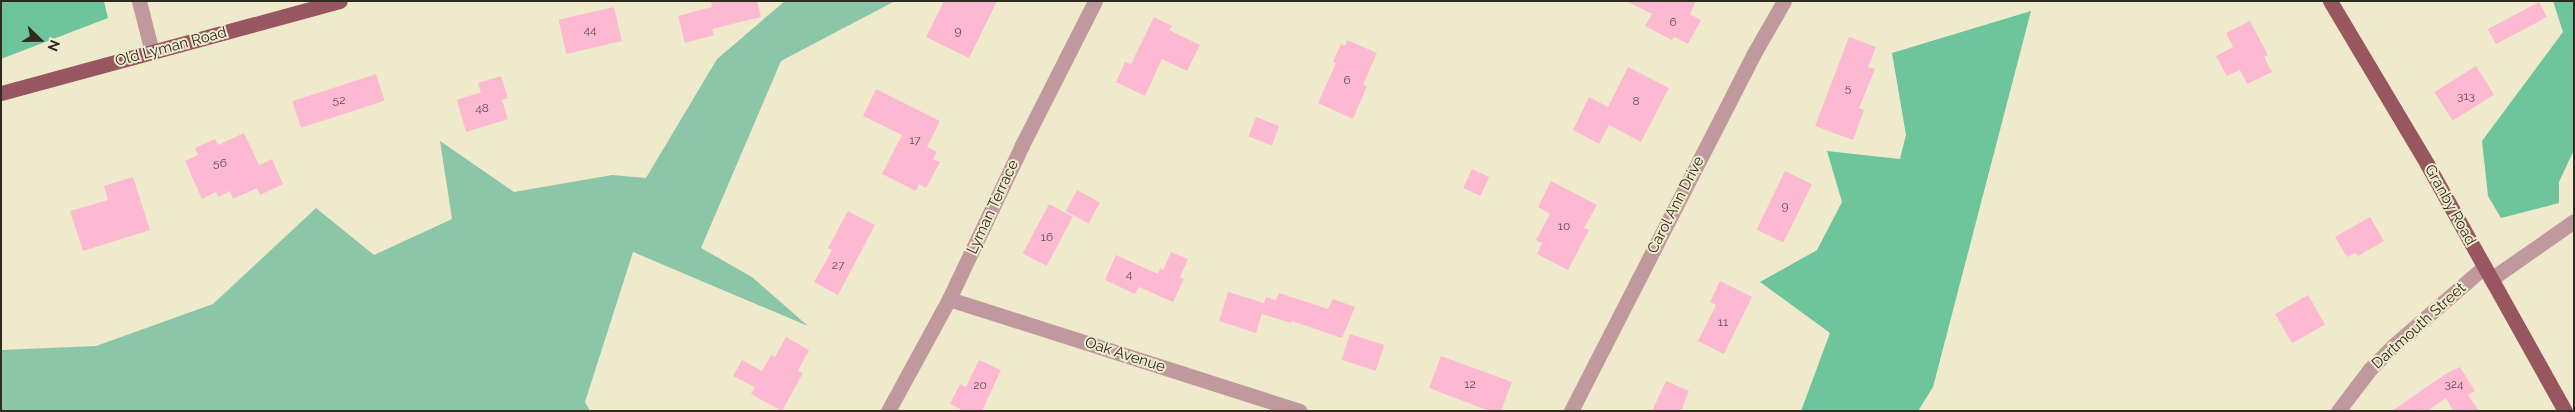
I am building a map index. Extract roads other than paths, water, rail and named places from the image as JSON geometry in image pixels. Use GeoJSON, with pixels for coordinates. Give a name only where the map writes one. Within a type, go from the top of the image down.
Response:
{"type":"FeatureCollection","features":[{"type":"Feature","properties":{"kind":"main road","name":"Old Lyman Road"},"geometry":{"type":"LineString","coordinates":[[1,93],[340,1]]}},
{"type":"Feature","properties":{"kind":"main road","name":"Granby Road"},"geometry":{"type":"LineString","coordinates":[[2330,1],[2427,164],[2565,411]]}},
{"type":"Feature","properties":{"kind":"street"},"geometry":{"type":"LineString","coordinates":[[139,1],[152,52]]}},
{"type":"Feature","properties":{"kind":"street","name":"Lyman Terrace"},"geometry":{"type":"LineString","coordinates":[[888,411],[949,299],[1022,145],[1094,1]]}},
{"type":"Feature","properties":{"kind":"street","name":"Carol Ann Drive"},"geometry":{"type":"LineString","coordinates":[[1571,411],[1749,64],[1784,1]]}},
{"type":"Feature","properties":{"kind":"street","name":"Dartmouth Street"},"geometry":{"type":"LineString","coordinates":[[2338,411],[2370,369],[2393,346],[2488,273],[2574,221]]}},
{"type":"Feature","properties":{"kind":"street","name":"Oak Avenue"},"geometry":{"type":"LineString","coordinates":[[949,299],[1300,411]]}}]}
